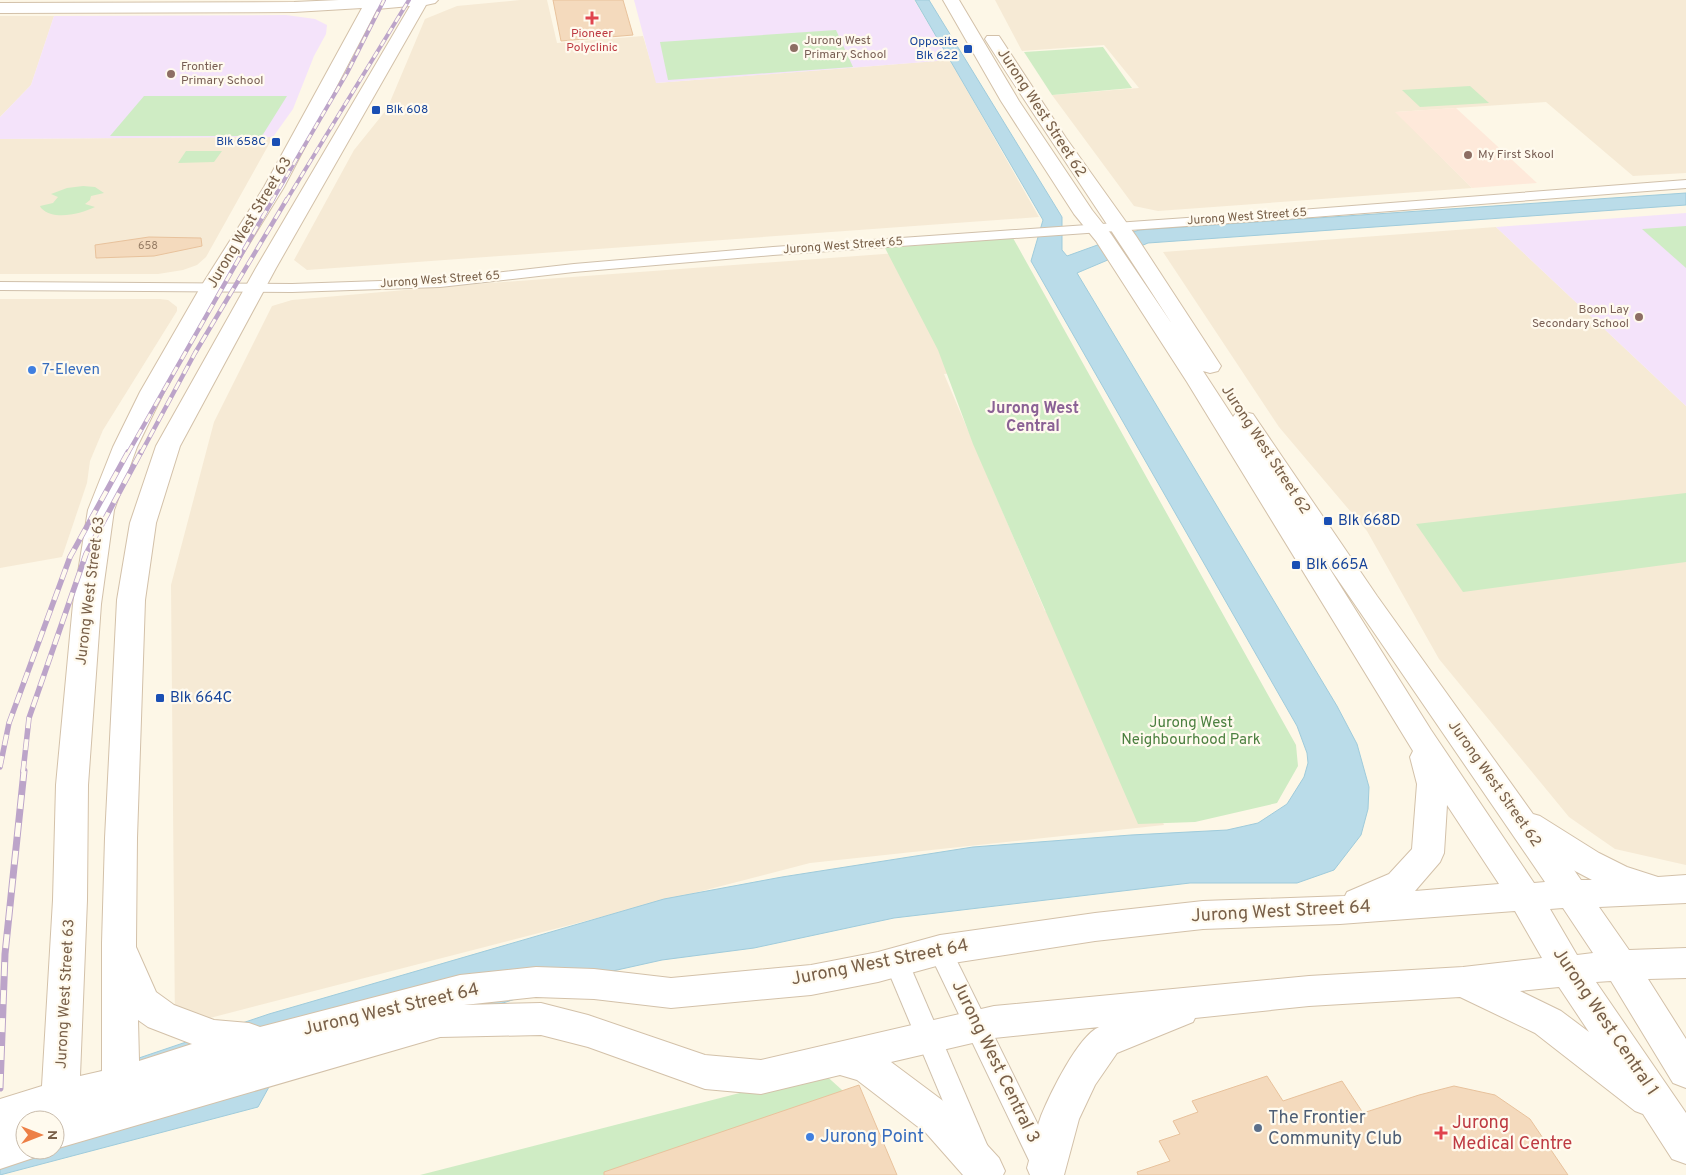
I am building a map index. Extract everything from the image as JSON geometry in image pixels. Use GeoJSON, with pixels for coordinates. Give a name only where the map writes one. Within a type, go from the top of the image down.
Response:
{"type":"FeatureCollection","features":[{"type":"Feature","properties":{"kind":"street"},"geometry":{"type":"LineString","coordinates":[[0,8],[294,7],[424,0]]}},
{"type":"Feature","properties":{"kind":"street"},"geometry":{"type":"LineString","coordinates":[[121,1098],[119,943],[131,600],[143,523],[168,446],[256,288],[424,0]]}},
{"type":"Feature","properties":{"kind":"street","name":"Jurong West Street 62"},"geometry":{"type":"LineString","coordinates":[[951,0],[1010,101],[1084,214],[1106,226],[1366,603],[1572,894]]}},
{"type":"Feature","properties":{"kind":"street","name":"Jurong West Street 62"},"geometry":{"type":"LineString","coordinates":[[967,0],[1057,138],[1106,226],[1198,382],[1288,522],[1420,738],[1525,897]]}},
{"type":"Feature","properties":{"kind":"street","name":"Jurong West Street 63"},"geometry":{"type":"LineString","coordinates":[[52,1110],[66,995],[72,785],[87,604],[101,510],[124,447],[152,392],[211,288],[274,187],[374,2]]}},
{"type":"Feature","properties":{"kind":"street"},"geometry":{"type":"LineString","coordinates":[[294,7],[324,13],[340,21],[355,37]]}},
{"type":"Feature","properties":{"kind":"street","name":"Jurong West Street 65"},"geometry":{"type":"LineString","coordinates":[[0,286],[256,288],[440,283],[574,268],[773,251],[1106,226],[1313,213],[1686,184]]}},
{"type":"Feature","properties":{"kind":"street"},"geometry":{"type":"LineString","coordinates":[[1340,910],[1401,883],[1428,853],[1433,784],[1420,738]]}},
{"type":"Feature","properties":{"kind":"street"},"geometry":{"type":"LineString","coordinates":[[1507,802],[1529,825],[1587,862],[1619,878],[1677,890]]}},
{"type":"Feature","properties":{"kind":"street","name":"Jurong West Street 64"},"geometry":{"type":"LineString","coordinates":[[65,1120],[121,1098],[188,1062],[460,990],[536,982],[594,984],[671,993],[810,980],[878,967],[940,950],[1095,927],[1203,915],[1340,910],[1572,894],[1677,890]]}},
{"type":"Feature","properties":{"kind":"street"},"geometry":{"type":"LineString","coordinates":[[1572,894],[1620,965],[1686,1071]]}},
{"type":"Feature","properties":{"kind":"street","name":"Jurong West Central 1"},"geometry":{"type":"LineString","coordinates":[[1525,897],[1568,971],[1664,1110],[1686,1146]]}},
{"type":"Feature","properties":{"kind":"street"},"geometry":{"type":"LineString","coordinates":[[119,943],[142,1002],[161,1016],[213,1036],[266,1041]]}},
{"type":"Feature","properties":{"kind":"street","name":"Jurong West Central 3"},"geometry":{"type":"LineString","coordinates":[[940,950],[1049,1172]]}},
{"type":"Feature","properties":{"kind":"street"},"geometry":{"type":"LineString","coordinates":[[896,961],[986,1173]]}},
{"type":"Feature","properties":{"kind":"street","name":"Jurong West Street 64"},"geometry":{"type":"LineString","coordinates":[[121,1098],[440,1022],[541,1019],[588,1031],[705,1072],[761,1077],[994,1022],[1309,991],[1463,982],[1620,965],[1686,963]]}},
{"type":"Feature","properties":{"kind":"street"},"geometry":{"type":"LineString","coordinates":[[1463,982],[1502,998],[1548,1022],[1595,1060],[1664,1110]]}},
{"type":"Feature","properties":{"kind":"street"},"geometry":{"type":"LineString","coordinates":[[1049,1172],[1060,1117],[1082,1073],[1104,1042],[1140,1029],[1202,1002]]}},
{"type":"Feature","properties":{"kind":"street"},"geometry":{"type":"LineString","coordinates":[[841,1059],[868,1067],[910,1097],[940,1121],[986,1173]]}},
{"type":"Feature","properties":{"kind":"street","name":"Jurong West Street 64"},"geometry":{"type":"LineString","coordinates":[[0,1116],[15,1119]]}},
{"type":"Feature","properties":{"kind":"street","name":"Jurong West Street 64"},"geometry":{"type":"LineString","coordinates":[[0,1151],[15,1144]]}},
{"type":"Feature","properties":{"kind":"shaded area"},"geometry":{"type":"Polygon","coordinates":[[[520,0],[547,0],[557,43],[643,36],[657,83],[950,60],[1039,217],[307,270],[294,260],[354,150],[387,109],[425,19],[457,6],[520,0]]]}},
{"type":"Feature","properties":{"kind":"shaded area","name":"Jurong West Primary School"},"geometry":{"type":"Polygon","coordinates":[[[634,0],[914,0],[950,60],[656,83],[634,0]]]}},
{"type":"Feature","properties":{"kind":"shaded area"},"geometry":{"type":"Polygon","coordinates":[[[995,0],[1686,0],[1686,173],[1633,176],[1546,102],[1396,112],[1472,188],[1158,211],[1134,206],[1052,95],[1139,88],[1104,45],[1022,51],[995,0]]]}},
{"type":"Feature","properties":{"kind":"shaded area","name":"Frontier Primary School"},"geometry":{"type":"Polygon","coordinates":[[[286,15],[315,19],[327,25],[326,34],[314,56],[293,109],[273,137],[0,139],[0,117],[31,85],[54,16],[286,15]]]}},
{"type":"Feature","properties":{"kind":"shaded area"},"geometry":{"type":"Polygon","coordinates":[[[0,16],[54,16],[31,85],[0,117],[0,16]]]}},
{"type":"Feature","properties":{"kind":"shaded area"},"geometry":{"type":"Polygon","coordinates":[[[1456,108],[1537,183],[1472,188],[1395,112],[1456,108]]]}},
{"type":"Feature","properties":{"kind":"shaded area"},"geometry":{"type":"Polygon","coordinates":[[[273,137],[206,257],[197,265],[183,270],[158,274],[0,274],[0,139],[273,137]]]}},
{"type":"Feature","properties":{"kind":"shaded area","name":"Boon Lay Secondary School"},"geometry":{"type":"Polygon","coordinates":[[[1686,213],[1686,406],[1496,227],[1686,213]]]}},
{"type":"Feature","properties":{"kind":"shaded area"},"geometry":{"type":"Polygon","coordinates":[[[1496,227],[1686,406],[1686,865],[1615,849],[1569,817],[1439,659],[1367,531],[1279,427],[1163,252],[1496,227]]]}},
{"type":"Feature","properties":{"kind":"shaded area"},"geometry":{"type":"Polygon","coordinates":[[[911,252],[963,372],[944,374],[1045,611],[1068,609],[1164,825],[810,863],[175,1027],[171,585],[214,422],[272,306],[292,300],[450,286],[911,252]]]}},
{"type":"Feature","properties":{"kind":"shaded area"},"geometry":{"type":"Polygon","coordinates":[[[0,299],[160,299],[168,300],[177,307],[177,311],[103,430],[90,461],[87,483],[62,557],[0,568],[0,299]]]}},
{"type":"Feature","properties":{"kind":"green space"},"geometry":{"type":"Polygon","coordinates":[[[836,30],[853,67],[668,80],[660,42],[836,30]]]}},
{"type":"Feature","properties":{"kind":"green space"},"geometry":{"type":"Polygon","coordinates":[[[1103,47],[1132,88],[1052,95],[1024,52],[1103,47]]]}},
{"type":"Feature","properties":{"kind":"green space"},"geometry":{"type":"Polygon","coordinates":[[[1470,86],[1489,103],[1420,107],[1402,90],[1470,86]]]}},
{"type":"Feature","properties":{"kind":"green space"},"geometry":{"type":"Polygon","coordinates":[[[144,96],[287,96],[262,136],[110,136],[144,96]]]}},
{"type":"Feature","properties":{"kind":"green space"},"geometry":{"type":"Polygon","coordinates":[[[186,151],[222,151],[214,162],[178,163],[186,151]]]}},
{"type":"Feature","properties":{"kind":"green space"},"geometry":{"type":"Polygon","coordinates":[[[95,187],[104,193],[91,196],[90,200],[85,204],[95,207],[75,214],[60,215],[46,212],[40,206],[53,203],[58,197],[51,194],[67,188],[95,187]]]}},
{"type":"Feature","properties":{"kind":"green space"},"geometry":{"type":"Polygon","coordinates":[[[1686,226],[1686,268],[1642,229],[1686,226]]]}},
{"type":"Feature","properties":{"kind":"green space","name":"Jurong West Neighbourhood Park"},"geometry":{"type":"Polygon","coordinates":[[[1013,238],[1296,745],[1298,766],[1277,803],[1195,822],[1138,824],[973,444],[938,350],[885,248],[1013,238]]]}},
{"type":"Feature","properties":{"kind":"green space"},"geometry":{"type":"Polygon","coordinates":[[[1686,493],[1686,562],[1463,592],[1416,524],[1686,493]]]}},
{"type":"Feature","properties":{"kind":"green space"},"geometry":{"type":"Polygon","coordinates":[[[822,1072],[852,1099],[627,1175],[420,1175],[822,1072]]]}},
{"type":"Feature","properties":{"kind":"water"},"geometry":{"type":"Polygon","coordinates":[[[915,0],[929,0],[1062,217],[1062,250],[1067,256],[1139,230],[1686,193],[1686,205],[1148,243],[1077,273],[1337,706],[1357,744],[1369,787],[1368,809],[1361,835],[1334,870],[1297,883],[1190,883],[894,918],[754,948],[662,960],[581,978],[275,1076],[258,1107],[65,1158],[65,1110],[15,1110],[15,1160],[57,1160],[0,1175],[0,1105],[269,1014],[664,899],[782,877],[973,847],[1227,830],[1258,823],[1287,804],[1304,777],[1308,763],[1307,753],[1297,726],[1031,261],[1043,220],[915,0]]]}},
{"type":"Feature","properties":{"kind":"building","name":"Pioneer Polyclinic"},"geometry":{"type":"Polygon","coordinates":[[[553,0],[623,0],[633,35],[561,41],[553,0]]]}},
{"type":"Feature","properties":{"kind":"building"},"geometry":{"type":"Polygon","coordinates":[[[149,237],[201,238],[202,246],[154,256],[96,258],[95,245],[149,237]]]}},
{"type":"Feature","properties":{"kind":"building"},"geometry":{"type":"Polygon","coordinates":[[[1267,1076],[1283,1101],[1342,1081],[1363,1113],[1454,1086],[1495,1095],[1530,1119],[1568,1175],[1138,1175],[1137,1172],[1170,1161],[1159,1141],[1180,1134],[1173,1121],[1198,1112],[1192,1101],[1267,1076]]]}},
{"type":"Feature","properties":{"kind":"building","name":"Jurong Point"},"geometry":{"type":"Polygon","coordinates":[[[859,1085],[897,1175],[604,1175],[604,1172],[859,1085]]]}},
{"type":"Feature","properties":{"kind":"railway"},"geometry":{"type":"LineString","coordinates":[[272,201],[347,73],[384,0]]}},
{"type":"Feature","properties":{"kind":"railway"},"geometry":{"type":"LineString","coordinates":[[286,201],[409,0]]}},
{"type":"Feature","properties":{"kind":"railway"},"geometry":{"type":"LineString","coordinates":[[128,453],[273,199]]}},
{"type":"Feature","properties":{"kind":"railway"},"geometry":{"type":"LineString","coordinates":[[141,453],[195,353],[287,199]]}},
{"type":"Feature","properties":{"kind":"railway"},"geometry":{"type":"LineString","coordinates":[[0,767],[9,723],[70,557],[128,452]]}},
{"type":"Feature","properties":{"kind":"railway"},"geometry":{"type":"LineString","coordinates":[[23,772],[29,718],[86,554],[141,452]]}},
{"type":"Feature","properties":{"kind":"railway"},"geometry":{"type":"LineString","coordinates":[[0,1088],[5,954],[24,771]]}},
{"type":"Feature","properties":{"kind":"place","name":"Pioneer Polyclinic"},"geometry":{"type":"Point","coordinates":[592,18]}},
{"type":"Feature","properties":{"kind":"place","name":"Jurong West Primary School"},"geometry":{"type":"Point","coordinates":[794,48]}},
{"type":"Feature","properties":{"kind":"place","name":"Opposite Blk 622"},"geometry":{"type":"Point","coordinates":[968,49]}},
{"type":"Feature","properties":{"kind":"place","name":"Frontier Primary School"},"geometry":{"type":"Point","coordinates":[171,74]}},
{"type":"Feature","properties":{"kind":"place","name":"Blk 608"},"geometry":{"type":"Point","coordinates":[376,110]}},
{"type":"Feature","properties":{"kind":"place","name":"Blk 658C"},"geometry":{"type":"Point","coordinates":[276,142]}},
{"type":"Feature","properties":{"kind":"place","name":"My First Skool"},"geometry":{"type":"Point","coordinates":[1468,155]}},
{"type":"Feature","properties":{"kind":"place","name":"Boon Lay Secondary School"},"geometry":{"type":"Point","coordinates":[1639,317]}},
{"type":"Feature","properties":{"kind":"place","name":"7-Eleven"},"geometry":{"type":"Point","coordinates":[32,370]}},
{"type":"Feature","properties":{"kind":"place","name":"Blk 668D"},"geometry":{"type":"Point","coordinates":[1328,521]}},
{"type":"Feature","properties":{"kind":"place","name":"Blk 665A"},"geometry":{"type":"Point","coordinates":[1296,565]}},
{"type":"Feature","properties":{"kind":"place","name":"Blk 664C"},"geometry":{"type":"Point","coordinates":[160,698]}},
{"type":"Feature","properties":{"kind":"place","name":"The Frontier Community Club"},"geometry":{"type":"Point","coordinates":[1258,1128]}},
{"type":"Feature","properties":{"kind":"place","name":"Jurong Medical Centre"},"geometry":{"type":"Point","coordinates":[1441,1133]}},
{"type":"Feature","properties":{"kind":"place","name":"Jurong Point"},"geometry":{"type":"Point","coordinates":[810,1137]}},
{"type":"Feature","properties":{"kind":"district","name":"Jurong West Central"},"geometry":{"type":"Point","coordinates":[1033,418]}}]}
